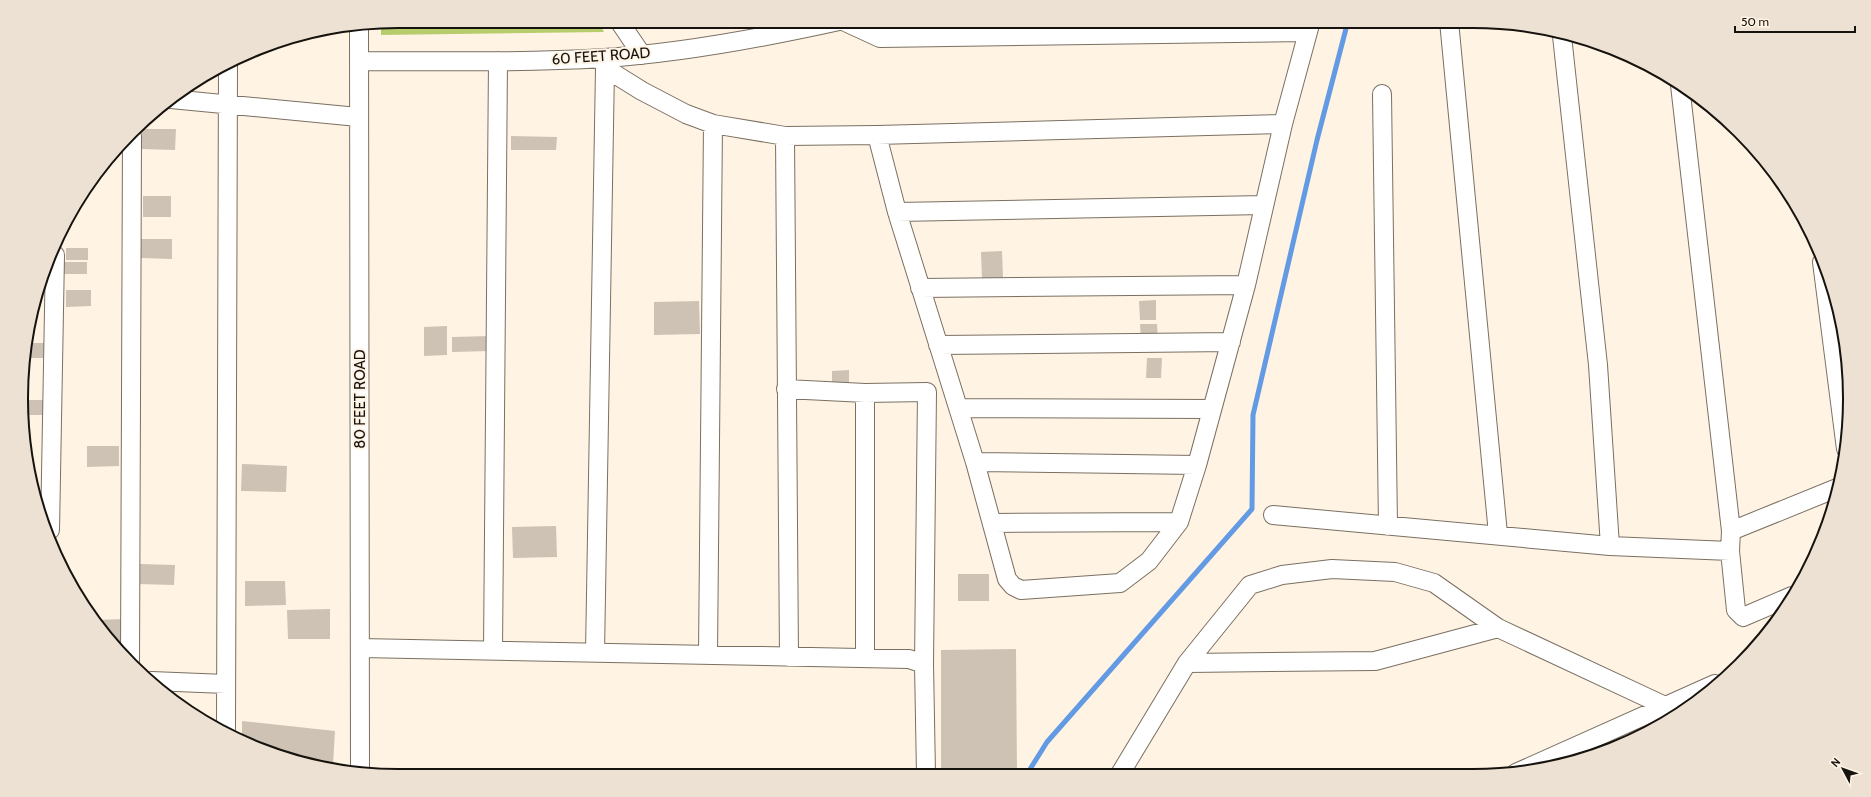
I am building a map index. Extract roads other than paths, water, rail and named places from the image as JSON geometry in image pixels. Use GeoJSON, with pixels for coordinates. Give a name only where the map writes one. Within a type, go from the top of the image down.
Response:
{"type":"FeatureCollection","features":[{"type":"Feature","properties":{"kind":"street"},"geometry":{"type":"LineString","coordinates":[[624,28],[642,55]]}},
{"type":"Feature","properties":{"kind":"street","name":"60 FEET ROAD"},"geometry":{"type":"LineString","coordinates":[[359,61],[604,63],[642,55],[757,39],[807,28]]}},
{"type":"Feature","properties":{"kind":"street"},"geometry":{"type":"LineString","coordinates":[[858,28],[880,38],[1271,28]]}},
{"type":"Feature","properties":{"kind":"street"},"geometry":{"type":"LineString","coordinates":[[877,135],[897,212],[975,462],[1007,579],[1013,586],[1021,590],[1120,583],[1149,560],[1178,522],[1197,465],[1231,342],[1246,285],[1283,124],[1310,28]]}},
{"type":"Feature","properties":{"kind":"street"},"geometry":{"type":"LineString","coordinates":[[1450,28],[1464,162],[1498,534]]}},
{"type":"Feature","properties":{"kind":"street","name":"80 FEET ROAD"},"geometry":{"type":"LineString","coordinates":[[359,30],[360,767]]}},
{"type":"Feature","properties":{"kind":"street"},"geometry":{"type":"LineString","coordinates":[[1562,40],[1598,365],[1610,546]]}},
{"type":"Feature","properties":{"kind":"street"},"geometry":{"type":"LineString","coordinates":[[493,651],[498,61]]}},
{"type":"Feature","properties":{"kind":"street"},"geometry":{"type":"LineString","coordinates":[[604,63],[654,98],[686,114],[713,124],[785,136],[877,135],[1283,124]]}},
{"type":"Feature","properties":{"kind":"street"},"geometry":{"type":"LineString","coordinates":[[595,654],[604,63]]}},
{"type":"Feature","properties":{"kind":"street"},"geometry":{"type":"LineString","coordinates":[[226,726],[228,70]]}},
{"type":"Feature","properties":{"kind":"street"},"geometry":{"type":"LineString","coordinates":[[1681,92],[1731,531],[1730,551],[1736,610],[1743,617],[1784,600]]}},
{"type":"Feature","properties":{"kind":"street"},"geometry":{"type":"LineString","coordinates":[[1382,94],[1388,526]]}},
{"type":"Feature","properties":{"kind":"street"},"geometry":{"type":"LineString","coordinates":[[180,100],[358,117]]}},
{"type":"Feature","properties":{"kind":"street"},"geometry":{"type":"LineString","coordinates":[[708,655],[713,124]]}},
{"type":"Feature","properties":{"kind":"street"},"geometry":{"type":"LineString","coordinates":[[785,136],[789,657]]}},
{"type":"Feature","properties":{"kind":"street"},"geometry":{"type":"LineString","coordinates":[[130,653],[132,142]]}},
{"type":"Feature","properties":{"kind":"street"},"geometry":{"type":"LineString","coordinates":[[897,212],[1264,205]]}},
{"type":"Feature","properties":{"kind":"street"},"geometry":{"type":"LineString","coordinates":[[50,524],[54,263]]}},
{"type":"Feature","properties":{"kind":"street"},"geometry":{"type":"LineString","coordinates":[[920,288],[1246,285]]}},
{"type":"Feature","properties":{"kind":"street"},"geometry":{"type":"LineString","coordinates":[[1825,286],[1842,419]]}},
{"type":"Feature","properties":{"kind":"street"},"geometry":{"type":"LineString","coordinates":[[938,345],[1231,342]]}},
{"type":"Feature","properties":{"kind":"street"},"geometry":{"type":"LineString","coordinates":[[786,390],[865,393],[927,392],[924,664],[926,769]]}},
{"type":"Feature","properties":{"kind":"street"},"geometry":{"type":"LineString","coordinates":[[865,393],[865,658]]}},
{"type":"Feature","properties":{"kind":"street"},"geometry":{"type":"LineString","coordinates":[[958,408],[1212,409]]}},
{"type":"Feature","properties":{"kind":"street"},"geometry":{"type":"LineString","coordinates":[[975,462],[1197,465]]}},
{"type":"Feature","properties":{"kind":"street"},"geometry":{"type":"LineString","coordinates":[[1731,531],[1831,490]]}},
{"type":"Feature","properties":{"kind":"street"},"geometry":{"type":"LineString","coordinates":[[1273,515],[1388,526],[1498,534],[1610,546],[1730,551]]}},
{"type":"Feature","properties":{"kind":"street"},"geometry":{"type":"LineString","coordinates":[[992,523],[1178,522]]}},
{"type":"Feature","properties":{"kind":"street"},"geometry":{"type":"LineString","coordinates":[[1123,769],[1187,663],[1250,585],[1282,574],[1332,569],[1395,572],[1434,583],[1498,628],[1665,706]]}},
{"type":"Feature","properties":{"kind":"street"},"geometry":{"type":"LineString","coordinates":[[1187,663],[1375,661],[1498,628]]}},
{"type":"Feature","properties":{"kind":"street"},"geometry":{"type":"LineString","coordinates":[[361,648],[595,654],[909,659],[924,664]]}},
{"type":"Feature","properties":{"kind":"street"},"geometry":{"type":"LineString","coordinates":[[161,682],[226,684]]}},
{"type":"Feature","properties":{"kind":"street"},"geometry":{"type":"LineString","coordinates":[[1538,763],[1699,691]]}},
{"type":"Feature","properties":{"kind":"waterway"},"geometry":{"type":"LineString","coordinates":[[1030,769],[1047,742],[1252,509],[1253,415],[1317,140],[1346,28]]}}]}
